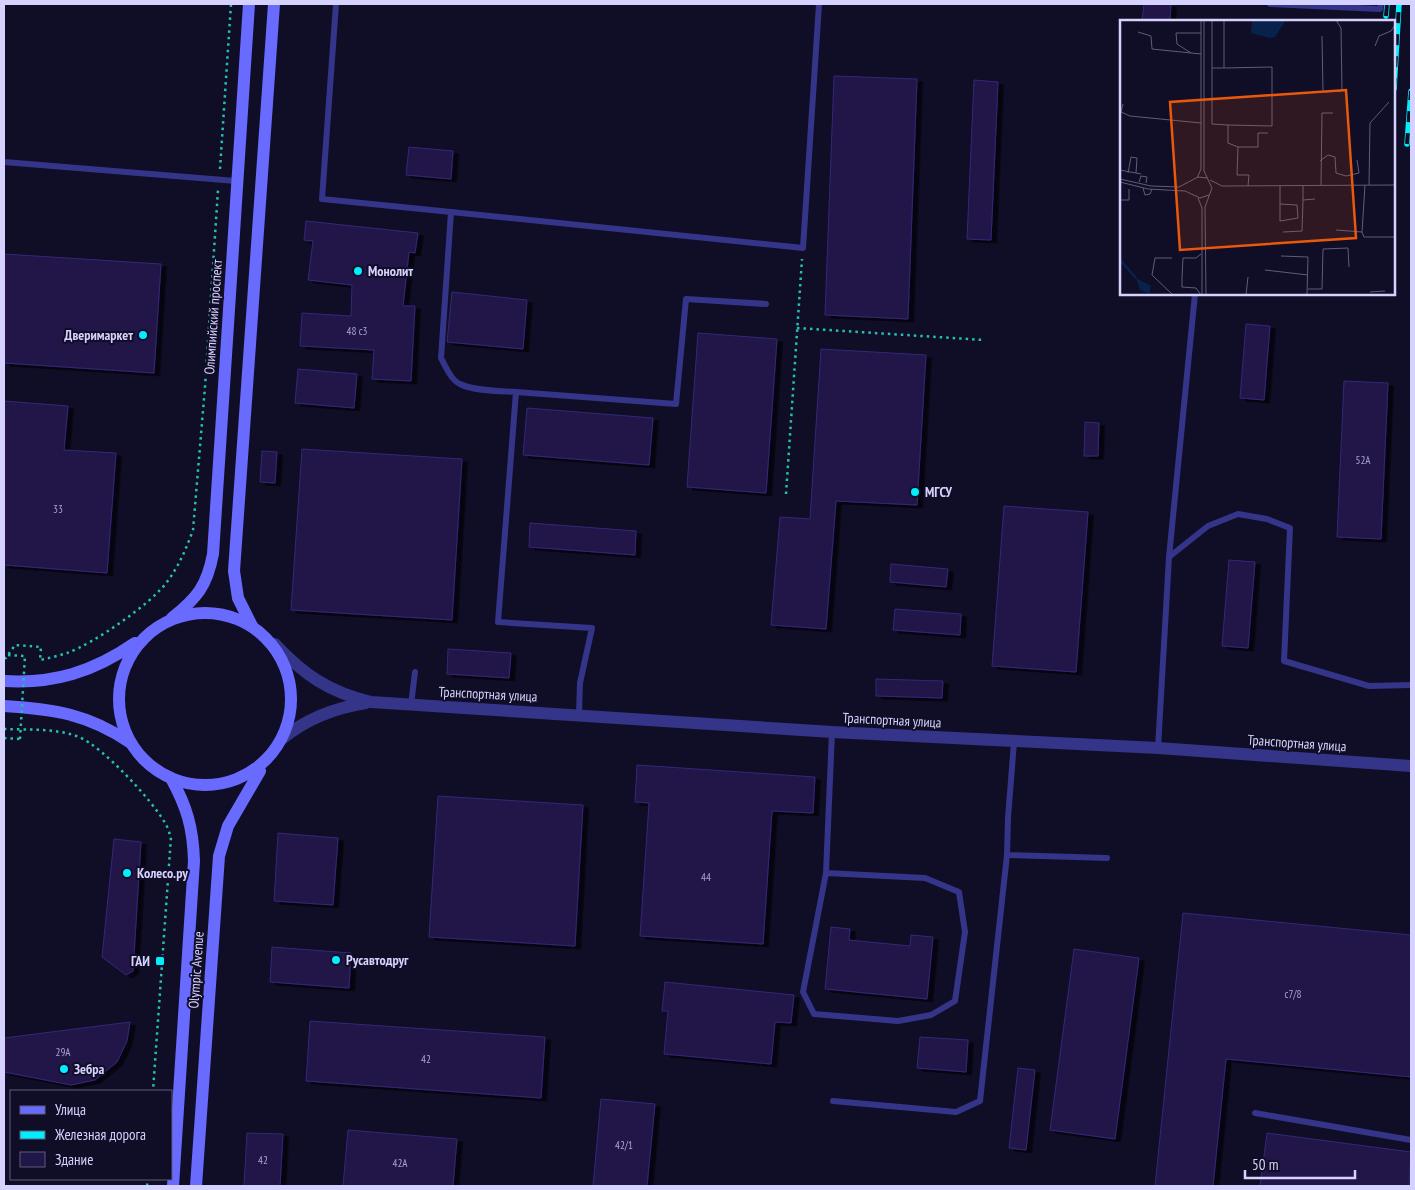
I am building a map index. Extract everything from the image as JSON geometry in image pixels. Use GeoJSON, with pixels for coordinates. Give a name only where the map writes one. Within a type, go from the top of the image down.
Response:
{"type":"FeatureCollection","features":[{"type":"Feature","properties":{"kind":"main road","name":"Олимпийский проспект"},"geometry":{"type":"LineString","coordinates":[[172,618],[188,606],[200,593],[210,572],[213,554],[249,4]]}},
{"type":"Feature","properties":{"kind":"main road"},"geometry":{"type":"LineString","coordinates":[[252,626],[238,598],[234,571],[274,4]]}},
{"type":"Feature","properties":{"kind":"main road"},"geometry":{"type":"LineString","coordinates":[[4,681],[37,682],[56,679],[100,664],[172,618],[198,613],[237,620],[264,633],[282,655],[286,668],[289,694],[288,715],[282,739],[272,756],[263,766],[245,778],[218,785],[201,785],[171,778],[156,771],[131,743],[112,730],[94,722],[50,710],[4,706]]}},
{"type":"Feature","properties":{"kind":"main road"},"geometry":{"type":"LineString","coordinates":[[131,743],[121,709],[121,688],[125,666],[130,654],[141,639]]}},
{"type":"Feature","properties":{"kind":"main road","name":"Olympic Avenue"},"geometry":{"type":"LineString","coordinates":[[196,1186],[219,856],[222,842],[232,818],[263,766]]}},
{"type":"Feature","properties":{"kind":"main road","name":"Olympic Avenue"},"geometry":{"type":"LineString","coordinates":[[171,778],[188,813],[192,829],[194,861],[174,1186]]}},
{"type":"Feature","properties":{"kind":"street","name":"Транспортная улица"},"geometry":{"type":"LineString","coordinates":[[274,644],[296,666],[315,680],[335,691],[371,702],[579,714],[832,732],[1158,748],[1411,766]]}},
{"type":"Feature","properties":{"kind":"street","name":"Транспортная улица"},"geometry":{"type":"LineString","coordinates":[[282,739],[303,723],[317,716],[334,710],[371,702]]}},
{"type":"Feature","properties":{"kind":"lane"},"geometry":{"type":"LineString","coordinates":[[336,4],[322,199],[803,248],[819,4]]}},
{"type":"Feature","properties":{"kind":"lane"},"geometry":{"type":"LineString","coordinates":[[1270,4],[1380,9],[1381,4]]}},
{"type":"Feature","properties":{"kind":"lane"},"geometry":{"type":"LineString","coordinates":[[4,162],[236,181]]}},
{"type":"Feature","properties":{"kind":"lane"},"geometry":{"type":"LineString","coordinates":[[451,212],[441,358],[453,378],[460,384],[473,388],[676,404],[686,299],[766,304]]}},
{"type":"Feature","properties":{"kind":"lane"},"geometry":{"type":"LineString","coordinates":[[1158,748],[1168,556],[1195,295]]}},
{"type":"Feature","properties":{"kind":"lane"},"geometry":{"type":"LineString","coordinates":[[516,392],[498,622],[592,628],[580,683],[579,714]]}},
{"type":"Feature","properties":{"kind":"lane"},"geometry":{"type":"LineString","coordinates":[[1168,556],[1208,526],[1238,514],[1267,519],[1290,528],[1284,661],[1369,686],[1411,685]]}},
{"type":"Feature","properties":{"kind":"lane"},"geometry":{"type":"LineString","coordinates":[[411,705],[414,672]]}},
{"type":"Feature","properties":{"kind":"lane"},"geometry":{"type":"LineString","coordinates":[[826,873],[925,878],[959,892],[965,932],[955,1002],[931,1015],[898,1021],[814,1014],[803,992],[826,873],[832,732]]}},
{"type":"Feature","properties":{"kind":"lane"},"geometry":{"type":"LineString","coordinates":[[833,1101],[956,1112],[980,1101],[1007,855],[1014,742]]}},
{"type":"Feature","properties":{"kind":"lane"},"geometry":{"type":"LineString","coordinates":[[1007,855],[1108,858]]}},
{"type":"Feature","properties":{"kind":"lane"},"geometry":{"type":"LineString","coordinates":[[1255,1113],[1411,1140]]}},
{"type":"Feature","properties":{"kind":"path"},"geometry":{"type":"LineString","coordinates":[[4,658],[6,658],[15,645],[41,647],[40,660],[68,653],[101,636],[139,608],[166,583],[185,553],[193,530],[205,387],[231,4]]}},
{"type":"Feature","properties":{"kind":"path"},"geometry":{"type":"LineString","coordinates":[[786,494],[803,248]]}},
{"type":"Feature","properties":{"kind":"path"},"geometry":{"type":"LineString","coordinates":[[797,328],[984,340]]}},
{"type":"Feature","properties":{"kind":"path"},"geometry":{"type":"LineString","coordinates":[[4,738],[20,738],[26,656],[8,655]]}},
{"type":"Feature","properties":{"kind":"path"},"geometry":{"type":"LineString","coordinates":[[4,728],[57,732],[80,738],[101,752],[136,785],[165,823],[171,837],[153,1090]]}},
{"type":"Feature","properties":{"kind":"building"},"geometry":{"type":"Polygon","coordinates":[[[1144,4],[1171,4],[1170,20],[1142,20],[1144,4]]]}},
{"type":"Feature","properties":{"kind":"building"},"geometry":{"type":"Polygon","coordinates":[[[834,76],[917,79],[908,319],[825,315],[834,76]]]}},
{"type":"Feature","properties":{"kind":"building"},"geometry":{"type":"Polygon","coordinates":[[[974,80],[998,82],[991,240],[967,239],[974,80]]]}},
{"type":"Feature","properties":{"kind":"building"},"geometry":{"type":"Polygon","coordinates":[[[409,147],[453,151],[451,179],[406,175],[409,147]]]}},
{"type":"Feature","properties":{"kind":"building"},"geometry":{"type":"Polygon","coordinates":[[[306,221],[418,233],[415,253],[409,252],[403,306],[415,306],[411,381],[372,379],[374,350],[300,346],[302,313],[351,316],[352,285],[308,280],[313,241],[304,240],[306,221]]]}},
{"type":"Feature","properties":{"kind":"building"},"geometry":{"type":"Polygon","coordinates":[[[4,254],[161,264],[154,373],[4,363],[4,254]]]}},
{"type":"Feature","properties":{"kind":"building"},"geometry":{"type":"Polygon","coordinates":[[[452,292],[527,300],[523,349],[447,342],[452,292]]]}},
{"type":"Feature","properties":{"kind":"building"},"geometry":{"type":"Polygon","coordinates":[[[1246,324],[1270,326],[1264,400],[1240,398],[1246,324]]]}},
{"type":"Feature","properties":{"kind":"building"},"geometry":{"type":"Polygon","coordinates":[[[698,333],[777,339],[766,493],[687,487],[698,333]]]}},
{"type":"Feature","properties":{"kind":"building"},"geometry":{"type":"Polygon","coordinates":[[[821,349],[926,355],[917,505],[836,501],[826,629],[771,625],[780,517],[810,519],[821,349]]]}},
{"type":"Feature","properties":{"kind":"building"},"geometry":{"type":"Polygon","coordinates":[[[298,369],[357,374],[354,408],[295,403],[298,369]]]}},
{"type":"Feature","properties":{"kind":"building"},"geometry":{"type":"Polygon","coordinates":[[[1344,381],[1388,383],[1381,539],[1337,537],[1344,381]]]}},
{"type":"Feature","properties":{"kind":"building"},"geometry":{"type":"Polygon","coordinates":[[[4,401],[68,406],[64,450],[116,453],[107,573],[4,565],[4,401]]]}},
{"type":"Feature","properties":{"kind":"building"},"geometry":{"type":"Polygon","coordinates":[[[527,408],[653,418],[649,465],[523,455],[527,408]]]}},
{"type":"Feature","properties":{"kind":"building"},"geometry":{"type":"Polygon","coordinates":[[[1085,422],[1099,423],[1098,456],[1084,456],[1085,422]]]}},
{"type":"Feature","properties":{"kind":"building"},"geometry":{"type":"Polygon","coordinates":[[[302,449],[462,459],[452,620],[291,610],[302,449]]]}},
{"type":"Feature","properties":{"kind":"building"},"geometry":{"type":"Polygon","coordinates":[[[262,451],[277,452],[275,483],[260,482],[262,451]]]}},
{"type":"Feature","properties":{"kind":"building"},"geometry":{"type":"Polygon","coordinates":[[[1004,506],[1088,512],[1076,672],[992,666],[1004,506]]]}},
{"type":"Feature","properties":{"kind":"building"},"geometry":{"type":"Polygon","coordinates":[[[530,523],[636,531],[635,555],[529,547],[530,523]]]}},
{"type":"Feature","properties":{"kind":"building"},"geometry":{"type":"Polygon","coordinates":[[[1229,560],[1255,562],[1248,648],[1222,646],[1229,560]]]}},
{"type":"Feature","properties":{"kind":"building"},"geometry":{"type":"Polygon","coordinates":[[[891,564],[948,569],[946,587],[890,582],[891,564]]]}},
{"type":"Feature","properties":{"kind":"building"},"geometry":{"type":"Polygon","coordinates":[[[895,609],[961,614],[960,635],[893,630],[895,609]]]}},
{"type":"Feature","properties":{"kind":"building"},"geometry":{"type":"Polygon","coordinates":[[[448,649],[511,653],[509,678],[447,674],[448,649]]]}},
{"type":"Feature","properties":{"kind":"building"},"geometry":{"type":"Polygon","coordinates":[[[876,679],[943,681],[942,698],[876,696],[876,679]]]}},
{"type":"Feature","properties":{"kind":"building"},"geometry":{"type":"Polygon","coordinates":[[[637,765],[815,777],[813,813],[772,811],[763,944],[640,936],[649,803],[635,802],[637,765]]]}},
{"type":"Feature","properties":{"kind":"building"},"geometry":{"type":"Polygon","coordinates":[[[438,796],[583,805],[575,946],[429,937],[438,796]]]}},
{"type":"Feature","properties":{"kind":"building"},"geometry":{"type":"Polygon","coordinates":[[[278,833],[338,838],[333,905],[274,901],[278,833]]]}},
{"type":"Feature","properties":{"kind":"building"},"geometry":{"type":"Polygon","coordinates":[[[114,839],[141,842],[133,971],[126,975],[102,957],[114,839]]]}},
{"type":"Feature","properties":{"kind":"building"},"geometry":{"type":"Polygon","coordinates":[[[1183,913],[1411,935],[1411,1077],[1226,1059],[1213,1186],[1155,1186],[1183,913]]]}},
{"type":"Feature","properties":{"kind":"building"},"geometry":{"type":"Polygon","coordinates":[[[831,927],[850,929],[849,940],[910,946],[911,935],[933,937],[927,999],[825,989],[831,927]]]}},
{"type":"Feature","properties":{"kind":"building"},"geometry":{"type":"Polygon","coordinates":[[[272,947],[351,953],[349,988],[270,982],[272,947]]]}},
{"type":"Feature","properties":{"kind":"building"},"geometry":{"type":"Polygon","coordinates":[[[1074,949],[1139,958],[1115,1139],[1050,1130],[1074,949]]]}},
{"type":"Feature","properties":{"kind":"building"},"geometry":{"type":"Polygon","coordinates":[[[665,982],[794,995],[791,1023],[775,1022],[771,1064],[664,1054],[668,1011],[662,1011],[665,982]]]}},
{"type":"Feature","properties":{"kind":"building"},"geometry":{"type":"Polygon","coordinates":[[[310,1021],[545,1037],[541,1098],[306,1081],[310,1021]]]}},
{"type":"Feature","properties":{"kind":"building"},"geometry":{"type":"Polygon","coordinates":[[[130,1022],[127,1041],[117,1062],[95,1080],[71,1085],[4,1072],[4,1038],[130,1022]]]}},
{"type":"Feature","properties":{"kind":"building"},"geometry":{"type":"Polygon","coordinates":[[[920,1037],[968,1040],[966,1072],[917,1068],[920,1037]]]}},
{"type":"Feature","properties":{"kind":"building"},"geometry":{"type":"Polygon","coordinates":[[[1018,1068],[1035,1070],[1026,1150],[1009,1148],[1018,1068]]]}},
{"type":"Feature","properties":{"kind":"building"},"geometry":{"type":"Polygon","coordinates":[[[601,1099],[655,1104],[647,1186],[593,1186],[601,1099]]]}},
{"type":"Feature","properties":{"kind":"building"},"geometry":{"type":"Polygon","coordinates":[[[348,1130],[457,1139],[453,1186],[343,1186],[348,1130]]]}},
{"type":"Feature","properties":{"kind":"building"},"geometry":{"type":"Polygon","coordinates":[[[247,1133],[283,1134],[280,1186],[244,1186],[247,1133]]]}},
{"type":"Feature","properties":{"kind":"building"},"geometry":{"type":"Polygon","coordinates":[[[1267,1133],[1411,1152],[1409,1186],[1260,1186],[1267,1133]]]}},
{"type":"Feature","properties":{"kind":"railway"},"geometry":{"type":"LineString","coordinates":[[1386,16],[1387,4]]}},
{"type":"Feature","properties":{"kind":"railway"},"geometry":{"type":"LineString","coordinates":[[1395,72],[1399,4]]}},
{"type":"Feature","properties":{"kind":"railway"},"geometry":{"type":"LineString","coordinates":[[1407,144],[1411,91]]}},
{"type":"Feature","properties":{"kind":"place","name":"Монолит"},"geometry":{"type":"Point","coordinates":[358,271]}},
{"type":"Feature","properties":{"kind":"place","name":"Дверимаркет"},"geometry":{"type":"Point","coordinates":[143,335]}},
{"type":"Feature","properties":{"kind":"place","name":"МГСУ"},"geometry":{"type":"Point","coordinates":[915,492]}},
{"type":"Feature","properties":{"kind":"place","name":"Колесо.ру"},"geometry":{"type":"Point","coordinates":[127,873]}},
{"type":"Feature","properties":{"kind":"place","name":"Русавтодруг"},"geometry":{"type":"Point","coordinates":[336,960]}},
{"type":"Feature","properties":{"kind":"place","name":"ГАИ"},"geometry":{"type":"Point","coordinates":[160,961]}},
{"type":"Feature","properties":{"kind":"place","name":"Зебра"},"geometry":{"type":"Point","coordinates":[64,1069]}}]}
